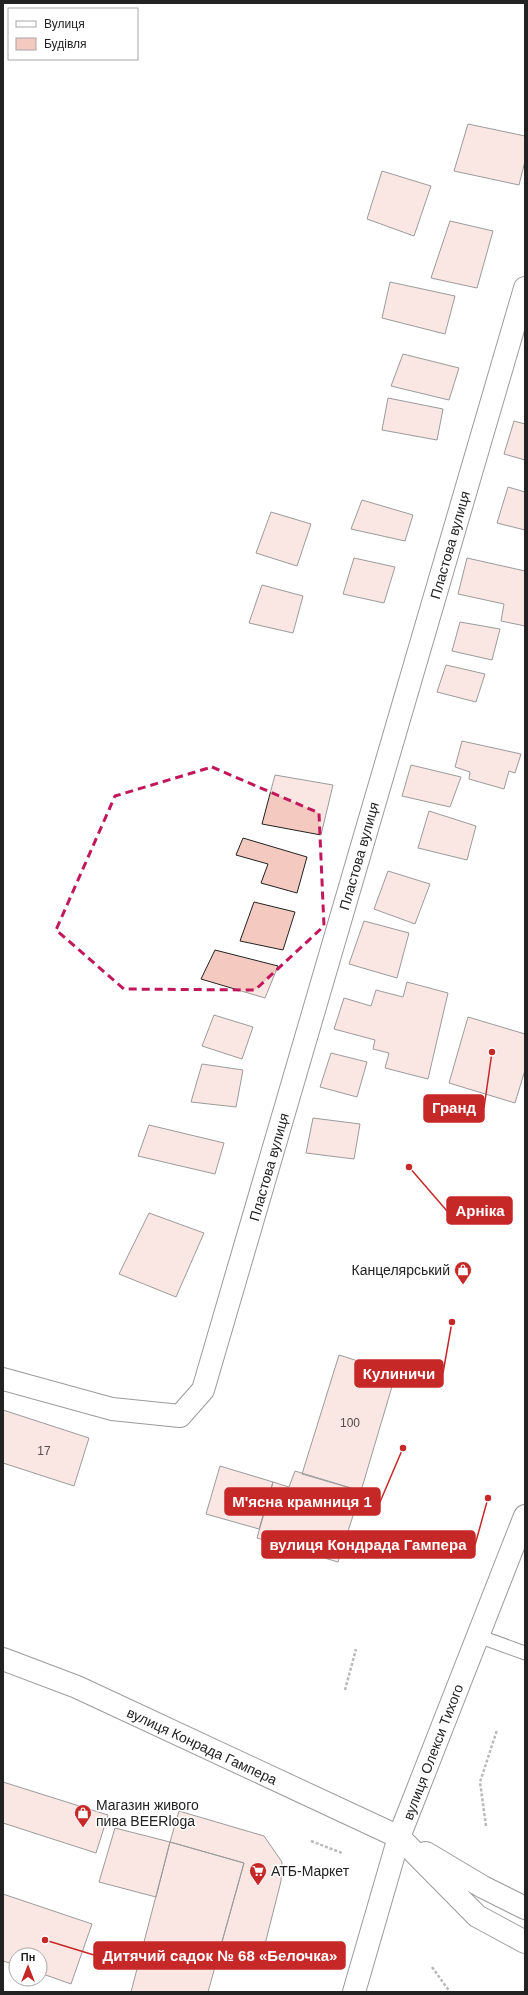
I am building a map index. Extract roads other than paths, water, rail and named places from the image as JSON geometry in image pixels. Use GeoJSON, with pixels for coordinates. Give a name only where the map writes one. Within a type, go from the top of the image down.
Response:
{"type":"FeatureCollection","features":[{"type":"Feature","properties":{"kind":"street","name":"Пластова вулиця"},"geometry":{"type":"LineString","coordinates":[[3,1379],[112,1409],[180,1416],[203,1390],[525,288]]}},
{"type":"Feature","properties":{"kind":"street","name":"вулиця Олекси Тихого"},"geometry":{"type":"LineString","coordinates":[[354,1992],[399,1837],[525,1516]]}},
{"type":"Feature","properties":{"kind":"street","name":"вулиця Конрада Гампера"},"geometry":{"type":"LineString","coordinates":[[3,1659],[77,1687],[399,1837]]}},
{"type":"Feature","properties":{"kind":"street"},"geometry":{"type":"LineString","coordinates":[[399,1837],[483,1887],[525,1908]]}},
{"type":"Feature","properties":{"kind":"street"},"geometry":{"type":"LineString","coordinates":[[399,1837],[477,1916],[525,1942]]}},
{"type":"Feature","properties":{"kind":"lane"},"geometry":{"type":"LineString","coordinates":[[478,1636],[525,1653]]}},
{"type":"Feature","properties":{"kind":"place","name":"Гранд"},"geometry":{"type":"Point","coordinates":[492,1052]}},
{"type":"Feature","properties":{"kind":"place","name":"Арніка"},"geometry":{"type":"Point","coordinates":[409,1167]}},
{"type":"Feature","properties":{"kind":"place","name":"Канцелярський"},"geometry":{"type":"Point","coordinates":[463,1285]}},
{"type":"Feature","properties":{"kind":"place","name":"Кулиничи"},"geometry":{"type":"Point","coordinates":[452,1322]}},
{"type":"Feature","properties":{"kind":"place","name":"М'ясна крамниця 1"},"geometry":{"type":"Point","coordinates":[403,1448]}},
{"type":"Feature","properties":{"kind":"place","name":"вулиця Кондрада Гампера"},"geometry":{"type":"Point","coordinates":[488,1498]}},
{"type":"Feature","properties":{"kind":"place","name":"Магазин живого пива BEERloga"},"geometry":{"type":"Point","coordinates":[83,1828]}},
{"type":"Feature","properties":{"kind":"place","name":"АТБ-Маркет"},"geometry":{"type":"Point","coordinates":[258,1886]}},
{"type":"Feature","properties":{"kind":"place","name":"Дитячий садок № 68 «Белочка»"},"geometry":{"type":"Point","coordinates":[45,1940]}}]}
